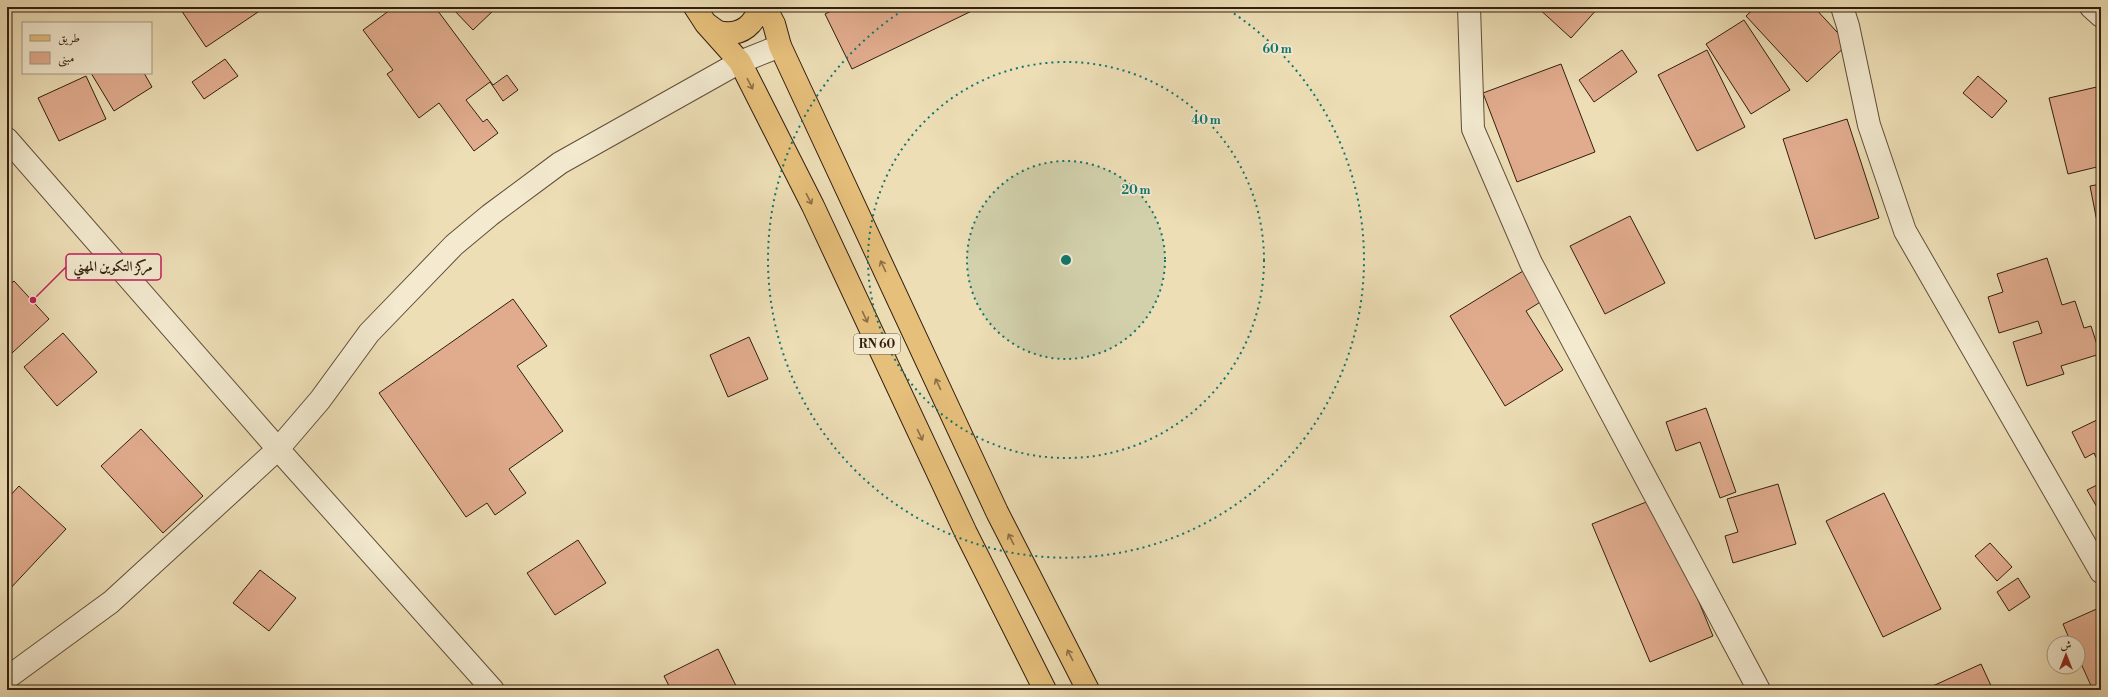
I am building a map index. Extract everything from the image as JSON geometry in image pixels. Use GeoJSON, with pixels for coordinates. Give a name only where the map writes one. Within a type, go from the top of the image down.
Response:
{"type":"FeatureCollection","features":[{"type":"Feature","properties":{"kind":"main road","name":"RN 60"},"geometry":{"type":"LineString","coordinates":[[700,12],[722,33],[742,31],[756,19],[759,7]]}},
{"type":"Feature","properties":{"kind":"main road","name":"RN 60"},"geometry":{"type":"LineString","coordinates":[[766,7],[774,24],[780,46],[998,512],[1088,690]]}},
{"type":"Feature","properties":{"kind":"main road","name":"RN 60"},"geometry":{"type":"LineString","coordinates":[[700,12],[740,62],[813,206],[966,533],[1046,690]]}},
{"type":"Feature","properties":{"kind":"street"},"geometry":{"type":"LineString","coordinates":[[1468,7],[1473,129],[1531,263],[1759,690]]}},
{"type":"Feature","properties":{"kind":"street"},"geometry":{"type":"LineString","coordinates":[[1842,7],[1848,26],[1869,125],[1905,230],[2101,572]]}},
{"type":"Feature","properties":{"kind":"street"},"geometry":{"type":"LineString","coordinates":[[2091,7],[2101,16]]}},
{"type":"Feature","properties":{"kind":"street"},"geometry":{"type":"LineString","coordinates":[[7,678],[111,602],[278,449],[320,400],[369,334],[454,245],[490,215],[560,163],[740,62],[780,46]]}},
{"type":"Feature","properties":{"kind":"street"},"geometry":{"type":"LineString","coordinates":[[7,139],[278,449],[493,690]]}},
{"type":"Feature","properties":{"kind":"building"},"geometry":{"type":"Polygon","coordinates":[[[179,7],[264,7],[264,8],[206,47],[179,7]]]}},
{"type":"Feature","properties":{"kind":"building"},"geometry":{"type":"Polygon","coordinates":[[[394,7],[435,7],[493,85],[507,75],[518,90],[503,101],[490,82],[466,100],[483,122],[487,119],[498,133],[474,151],[439,103],[419,118],[387,74],[393,70],[363,30],[394,7]]]}},
{"type":"Feature","properties":{"kind":"building"},"geometry":{"type":"Polygon","coordinates":[[[451,7],[497,7],[473,30],[451,7]]]}},
{"type":"Feature","properties":{"kind":"building"},"geometry":{"type":"Polygon","coordinates":[[[839,7],[980,7],[852,69],[825,14],[839,7]]]}},
{"type":"Feature","properties":{"kind":"building"},"geometry":{"type":"Polygon","coordinates":[[[1537,7],[1599,7],[1571,38],[1537,7]]]}},
{"type":"Feature","properties":{"kind":"building"},"geometry":{"type":"Polygon","coordinates":[[[1756,7],[1814,7],[1848,44],[1807,82],[1746,16],[1756,7]]]}},
{"type":"Feature","properties":{"kind":"building"},"geometry":{"type":"Polygon","coordinates":[[[1744,20],[1790,90],[1751,114],[1706,44],[1744,20]]]}},
{"type":"Feature","properties":{"kind":"building"},"geometry":{"type":"Polygon","coordinates":[[[1622,50],[1637,72],[1594,102],[1579,80],[1622,50]]]}},
{"type":"Feature","properties":{"kind":"building"},"geometry":{"type":"Polygon","coordinates":[[[1707,50],[1745,127],[1697,151],[1658,75],[1707,50]]]}},
{"type":"Feature","properties":{"kind":"building"},"geometry":{"type":"Polygon","coordinates":[[[225,59],[238,76],[204,99],[192,82],[225,59]]]}},
{"type":"Feature","properties":{"kind":"building"},"geometry":{"type":"Polygon","coordinates":[[[1561,64],[1595,152],[1517,182],[1483,93],[1561,64]]]}},
{"type":"Feature","properties":{"kind":"building"},"geometry":{"type":"Polygon","coordinates":[[[92,74],[145,74],[152,87],[114,111],[92,74]]]}},
{"type":"Feature","properties":{"kind":"building"},"geometry":{"type":"Polygon","coordinates":[[[86,76],[106,119],[59,141],[38,98],[86,76]]]}},
{"type":"Feature","properties":{"kind":"building"},"geometry":{"type":"Polygon","coordinates":[[[1978,76],[2007,101],[1992,118],[1963,93],[1978,76]]]}},
{"type":"Feature","properties":{"kind":"building"},"geometry":{"type":"Polygon","coordinates":[[[2101,86],[2101,166],[2068,174],[2049,98],[2101,86]]]}},
{"type":"Feature","properties":{"kind":"building"},"geometry":{"type":"Polygon","coordinates":[[[1847,119],[1879,218],[1815,239],[1783,139],[1847,119]]]}},
{"type":"Feature","properties":{"kind":"building"},"geometry":{"type":"Polygon","coordinates":[[[2101,184],[2101,242],[2090,186],[2101,184]]]}},
{"type":"Feature","properties":{"kind":"building"},"geometry":{"type":"Polygon","coordinates":[[[1630,216],[1665,283],[1605,314],[1570,246],[1630,216]]]}},
{"type":"Feature","properties":{"kind":"building"},"geometry":{"type":"Polygon","coordinates":[[[2047,258],[2062,305],[2075,301],[2084,328],[2091,326],[2100,354],[2061,366],[2064,374],[2027,386],[2013,342],[2042,333],[2038,321],[1999,333],[1988,297],[2003,292],[1997,274],[2047,258]]]}},
{"type":"Feature","properties":{"kind":"building"},"geometry":{"type":"Polygon","coordinates":[[[1523,271],[1542,301],[1526,311],[1563,370],[1505,406],[1450,316],[1523,271]]]}},
{"type":"Feature","properties":{"kind":"building"},"geometry":{"type":"Polygon","coordinates":[[[14,281],[49,319],[12,353],[7,348],[7,287],[14,281]]]}},
{"type":"Feature","properties":{"kind":"building"},"geometry":{"type":"Polygon","coordinates":[[[513,299],[547,346],[517,366],[563,431],[509,469],[526,493],[495,515],[487,503],[466,517],[379,393],[513,299]]]}},
{"type":"Feature","properties":{"kind":"building"},"geometry":{"type":"Polygon","coordinates":[[[63,333],[97,372],[57,406],[24,367],[63,333]]]}},
{"type":"Feature","properties":{"kind":"building"},"geometry":{"type":"Polygon","coordinates":[[[749,337],[768,379],[728,397],[710,355],[749,337]]]}},
{"type":"Feature","properties":{"kind":"building"},"geometry":{"type":"Polygon","coordinates":[[[1706,408],[1736,492],[1720,498],[1700,442],[1676,451],[1666,422],[1706,408]]]}},
{"type":"Feature","properties":{"kind":"building"},"geometry":{"type":"Polygon","coordinates":[[[2101,418],[2101,468],[2094,453],[2085,458],[2072,432],[2101,418]]]}},
{"type":"Feature","properties":{"kind":"building"},"geometry":{"type":"Polygon","coordinates":[[[141,429],[203,496],[163,533],[101,466],[141,429]]]}},
{"type":"Feature","properties":{"kind":"building"},"geometry":{"type":"Polygon","coordinates":[[[2101,483],[2101,514],[2087,490],[2101,483]]]}},
{"type":"Feature","properties":{"kind":"building"},"geometry":{"type":"Polygon","coordinates":[[[1778,484],[1796,544],[1733,563],[1725,536],[1738,532],[1727,499],[1778,484]]]}},
{"type":"Feature","properties":{"kind":"building"},"geometry":{"type":"Polygon","coordinates":[[[19,486],[66,529],[7,592],[7,499],[19,486]]]}},
{"type":"Feature","properties":{"kind":"building"},"geometry":{"type":"Polygon","coordinates":[[[1884,493],[1941,609],[1883,637],[1826,521],[1884,493]]]}},
{"type":"Feature","properties":{"kind":"building"},"geometry":{"type":"Polygon","coordinates":[[[1656,498],[1713,636],[1650,662],[1592,524],[1656,498]]]}},
{"type":"Feature","properties":{"kind":"building"},"geometry":{"type":"Polygon","coordinates":[[[578,540],[606,583],[555,615],[527,573],[578,540]]]}},
{"type":"Feature","properties":{"kind":"building"},"geometry":{"type":"Polygon","coordinates":[[[1990,543],[2012,567],[1997,581],[1975,556],[1990,543]]]}},
{"type":"Feature","properties":{"kind":"building"},"geometry":{"type":"Polygon","coordinates":[[[260,570],[296,598],[269,631],[233,603],[260,570]]]}},
{"type":"Feature","properties":{"kind":"building"},"geometry":{"type":"Polygon","coordinates":[[[2018,578],[2030,597],[2009,611],[1997,592],[2018,578]]]}},
{"type":"Feature","properties":{"kind":"building"},"geometry":{"type":"Polygon","coordinates":[[[2101,607],[2101,690],[2093,690],[2086,675],[2086,635],[2068,635],[2063,624],[2101,607]]]}},
{"type":"Feature","properties":{"kind":"building"},"geometry":{"type":"Polygon","coordinates":[[[718,649],[738,690],[671,690],[664,676],[718,649]]]}},
{"type":"Feature","properties":{"kind":"building"},"geometry":{"type":"Polygon","coordinates":[[[1981,664],[1993,690],[1924,690],[1981,664]]]}},
{"type":"Feature","properties":{"kind":"place","name":"مركز التكوين المهني"},"geometry":{"type":"Point","coordinates":[33,300]}}]}
